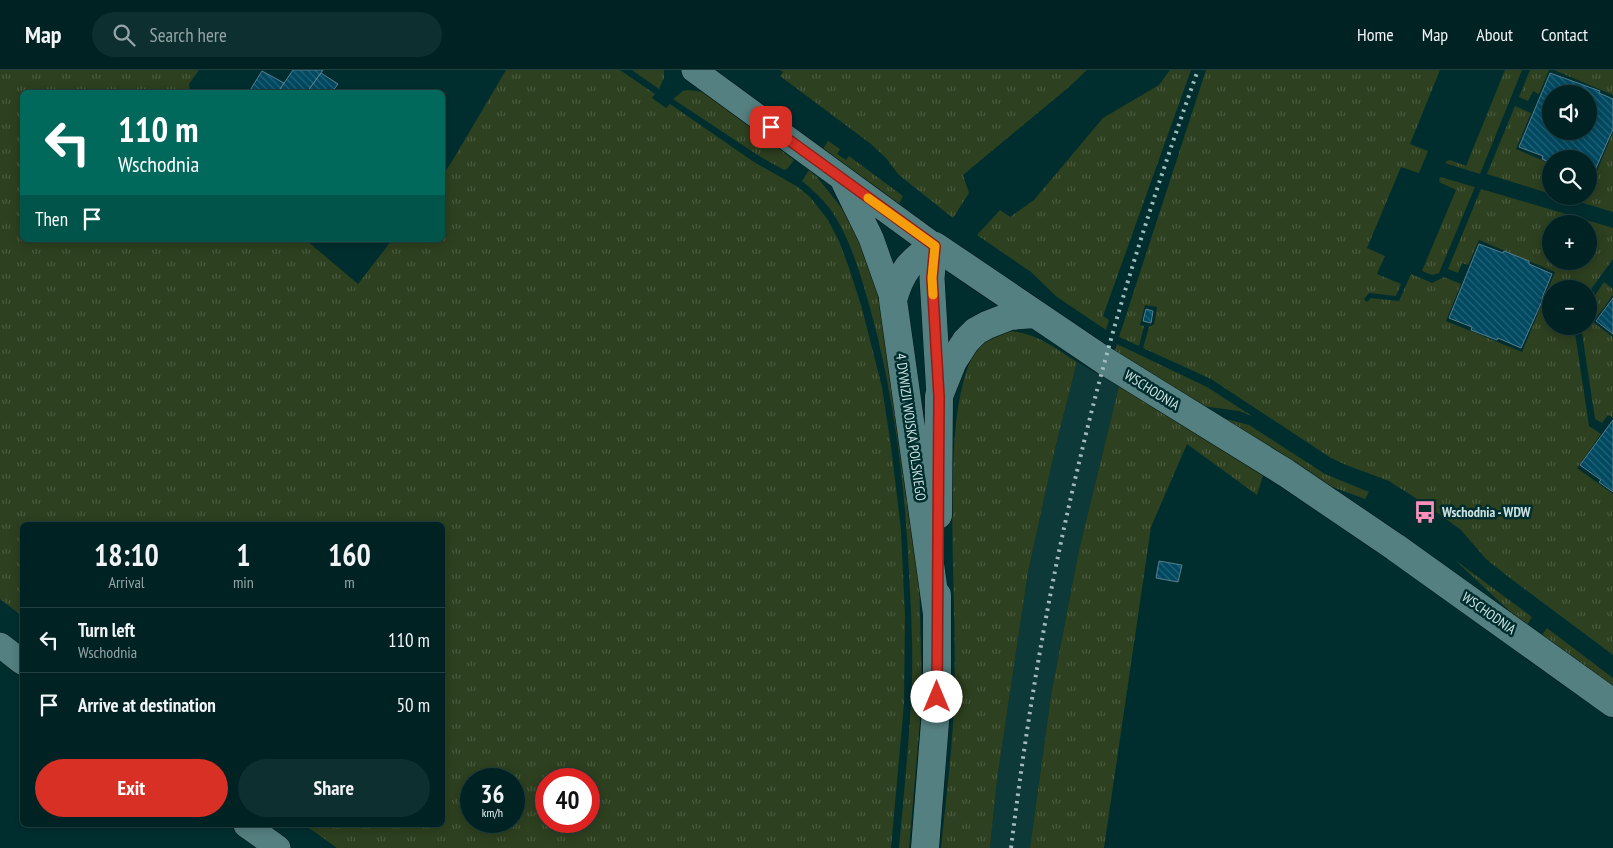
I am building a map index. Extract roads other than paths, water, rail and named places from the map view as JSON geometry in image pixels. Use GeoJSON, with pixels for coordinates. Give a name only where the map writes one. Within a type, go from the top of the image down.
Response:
{"type":"FeatureCollection","features":[{"type":"Feature","properties":{"kind":"street","name":"WSCHODNIA"},"geometry":{"type":"LineString","coordinates":[[694,70],[935,246],[1105,361],[1294,478],[1418,563],[1613,703]]}},
{"type":"Feature","properties":{"kind":"street","name":"4 DYWIZJI WOJSKA POLSKIEGO"},"geometry":{"type":"LineString","coordinates":[[842,179],[871,238],[893,300],[937,614]]}},
{"type":"Feature","properties":{"kind":"street","name":"4 DYWIZJI WOJSKA POLSKIEGO"},"geometry":{"type":"LineString","coordinates":[[893,300],[903,273],[921,254],[935,246]]}},
{"type":"Feature","properties":{"kind":"street","name":"4 DYWIZJI WOJSKA POLSKIEGO"},"geometry":{"type":"LineString","coordinates":[[925,848],[937,707],[939,396],[932,278],[935,246]]}},
{"type":"Feature","properties":{"kind":"street","name":"4 DYWIZJI WOJSKA POLSKIEGO"},"geometry":{"type":"LineString","coordinates":[[939,396],[953,361],[966,341],[976,331],[1010,316],[1034,314]]}},
{"type":"Feature","properties":{"kind":"street"},"geometry":{"type":"LineString","coordinates":[[0,645],[20,660]]}},
{"type":"Feature","properties":{"kind":"street"},"geometry":{"type":"LineString","coordinates":[[249,827],[278,848]]}},
{"type":"Feature","properties":{"kind":"railway"},"geometry":{"type":"LineString","coordinates":[[1011,848],[1039,655],[1068,511],[1091,413],[1133,265],[1164,167],[1198,70]]}},
{"type":"Feature","properties":{"kind":"place","name":"Wschodnia - WDW"},"geometry":{"type":"Point","coordinates":[1425,512]}}]}
